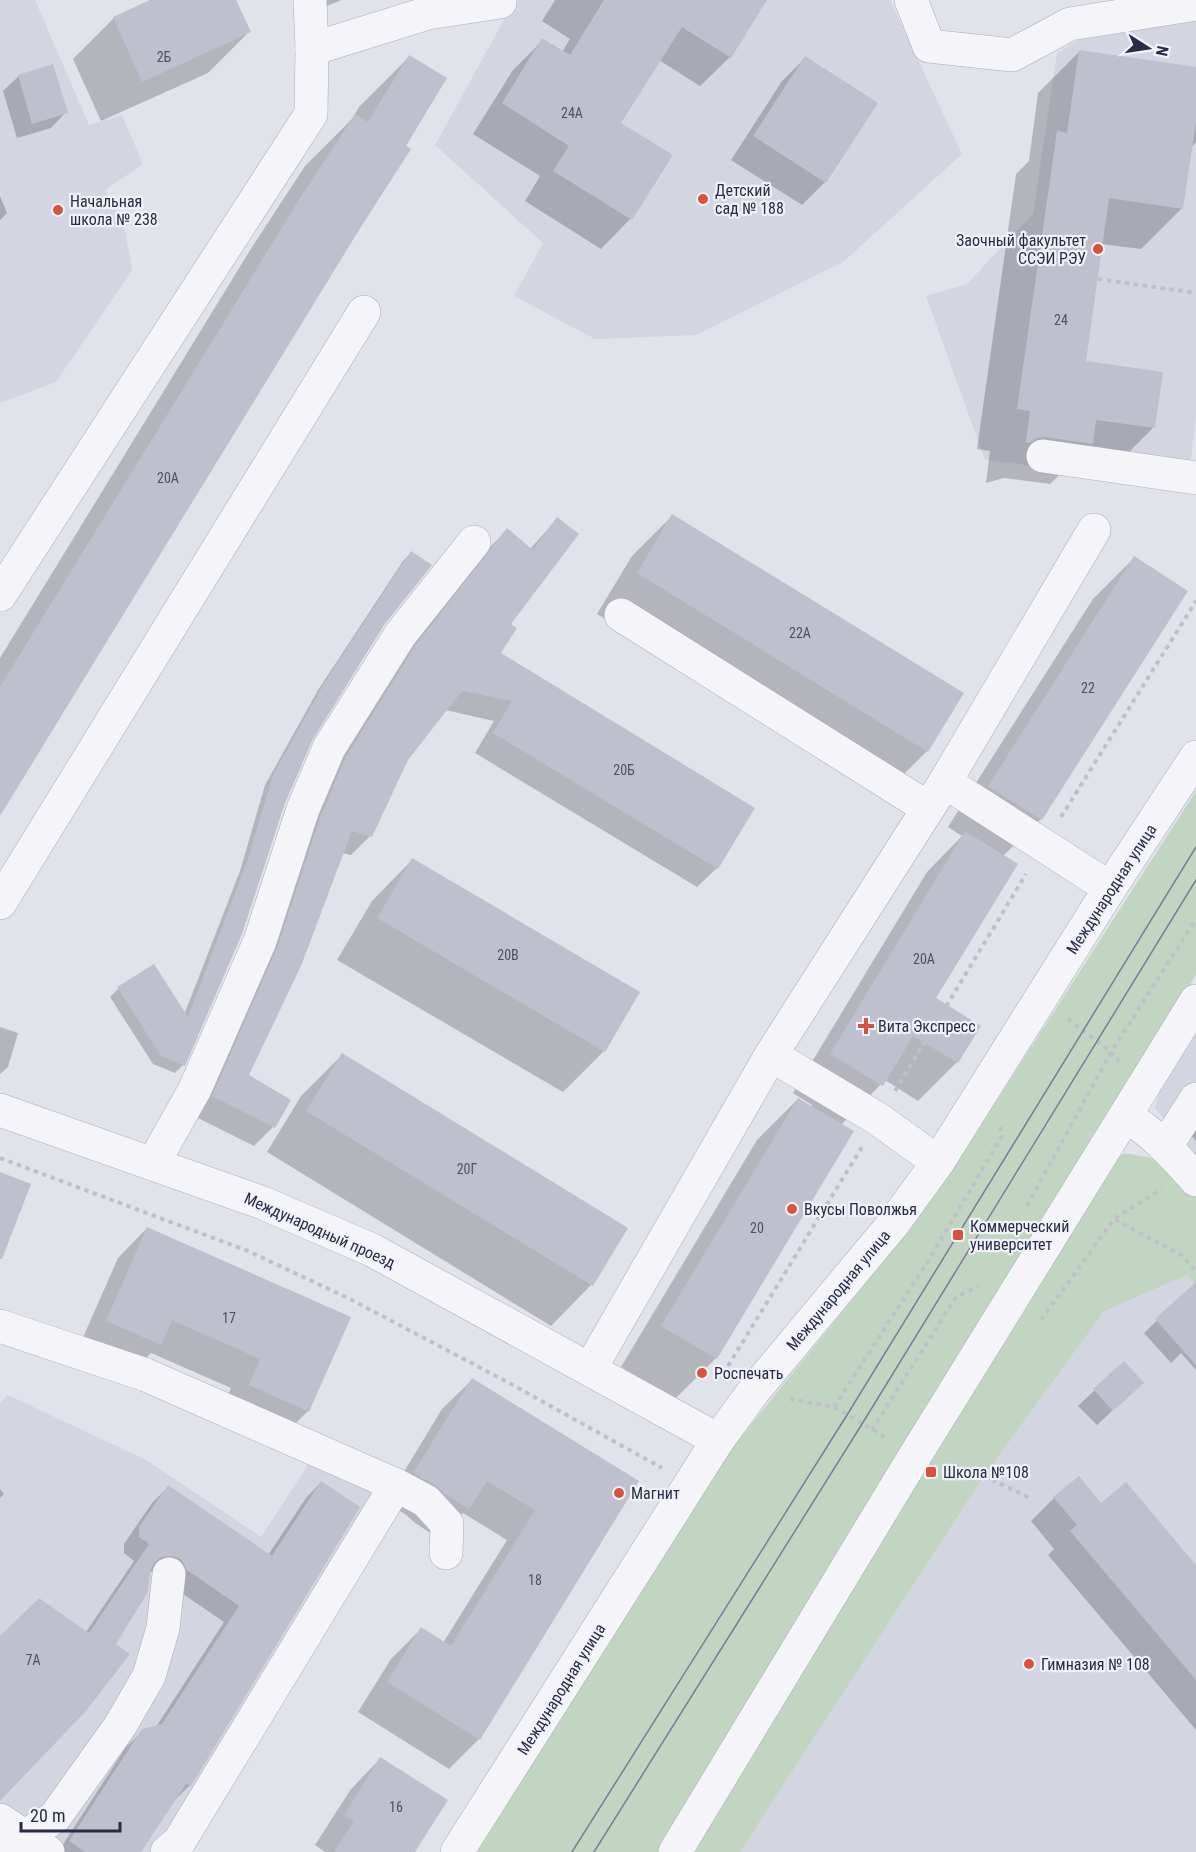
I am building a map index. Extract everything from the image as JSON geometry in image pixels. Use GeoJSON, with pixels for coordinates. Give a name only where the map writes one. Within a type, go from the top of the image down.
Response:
{"type":"FeatureCollection","features":[{"type":"Feature","properties":{"kind":"street"},"geometry":{"type":"LineString","coordinates":[[5,578],[310,114],[312,49],[310,0]]}},
{"type":"Feature","properties":{"kind":"street"},"geometry":{"type":"LineString","coordinates":[[910,0],[929,46],[1012,55],[1070,24],[1196,4]]}},
{"type":"Feature","properties":{"kind":"street"},"geometry":{"type":"LineString","coordinates":[[312,49],[428,13],[500,2]]}},
{"type":"Feature","properties":{"kind":"street"},"geometry":{"type":"LineString","coordinates":[[0,903],[364,312]]}},
{"type":"Feature","properties":{"kind":"street"},"geometry":{"type":"LineString","coordinates":[[1043,456],[1196,478]]}},
{"type":"Feature","properties":{"kind":"street"},"geometry":{"type":"LineString","coordinates":[[590,1369],[771,1055],[936,795],[1094,530]]}},
{"type":"Feature","properties":{"kind":"street"},"geometry":{"type":"LineString","coordinates":[[153,1164],[195,1089],[260,941],[303,809],[329,748],[400,635],[474,542]]}},
{"type":"Feature","properties":{"kind":"street"},"geometry":{"type":"LineString","coordinates":[[621,615],[936,795],[1044,844],[1110,888]]}},
{"type":"Feature","properties":{"kind":"street","name":"Международная улица"},"geometry":{"type":"LineString","coordinates":[[457,1852],[718,1440],[753,1392],[893,1224],[938,1162],[1110,888],[1196,757]]}},
{"type":"Feature","properties":{"kind":"street"},"geometry":{"type":"LineString","coordinates":[[675,1852],[1196,1001]]}},
{"type":"Feature","properties":{"kind":"street"},"geometry":{"type":"LineString","coordinates":[[771,1055],[878,1119],[938,1162]]}},
{"type":"Feature","properties":{"kind":"street"},"geometry":{"type":"LineString","coordinates":[[1166,1146],[1196,1098]]}},
{"type":"Feature","properties":{"kind":"street","name":"Международный проезд"},"geometry":{"type":"LineString","coordinates":[[0,1110],[262,1203],[372,1250],[718,1440]]}},
{"type":"Feature","properties":{"kind":"street"},"geometry":{"type":"LineString","coordinates":[[1126,1116],[1144,1127],[1166,1146],[1193,1176]]}},
{"type":"Feature","properties":{"kind":"street"},"geometry":{"type":"LineString","coordinates":[[3,1330],[146,1375],[396,1485],[426,1501],[447,1524],[446,1553]]}},
{"type":"Feature","properties":{"kind":"street"},"geometry":{"type":"LineString","coordinates":[[168,1852],[179,1842],[396,1485]]}},
{"type":"Feature","properties":{"kind":"street"},"geometry":{"type":"LineString","coordinates":[[18,1839],[55,1817],[120,1726],[149,1676],[163,1628],[170,1574]]}},
{"type":"Feature","properties":{"kind":"path"},"geometry":{"type":"LineString","coordinates":[[1098,279],[1196,293]]}},
{"type":"Feature","properties":{"kind":"path"},"geometry":{"type":"LineString","coordinates":[[1030,1498],[984,1476],[950,1467],[917,1454],[834,1407],[753,1392],[724,1372],[1044,844],[1196,601]]}},
{"type":"Feature","properties":{"kind":"path"},"geometry":{"type":"LineString","coordinates":[[1025,1209],[1110,1052],[1196,919]]}},
{"type":"Feature","properties":{"kind":"path"},"geometry":{"type":"LineString","coordinates":[[1068,1019],[1110,1052],[1143,1086]]}},
{"type":"Feature","properties":{"kind":"path"},"geometry":{"type":"LineString","coordinates":[[834,1407],[930,1258],[1002,1136],[999,1119]]}},
{"type":"Feature","properties":{"kind":"path"},"geometry":{"type":"LineString","coordinates":[[0,1158],[248,1251],[350,1299],[511,1384],[666,1470]]}},
{"type":"Feature","properties":{"kind":"path"},"geometry":{"type":"LineString","coordinates":[[1036,1327],[1114,1219],[1193,1176]]}},
{"type":"Feature","properties":{"kind":"path"},"geometry":{"type":"LineString","coordinates":[[1114,1219],[1181,1255],[1196,1270]]}},
{"type":"Feature","properties":{"kind":"path"},"geometry":{"type":"LineString","coordinates":[[872,1430],[956,1297],[985,1283]]}},
{"type":"Feature","properties":{"kind":"path"},"geometry":{"type":"LineString","coordinates":[[950,1467],[956,1457]]}},
{"type":"Feature","properties":{"kind":"shaded area","name":"Начальная школа № 238"},"geometry":{"type":"Polygon","coordinates":[[[0,0],[35,0],[89,125],[122,115],[143,164],[105,190],[125,230],[132,270],[56,382],[0,403],[0,0]]]}},
{"type":"Feature","properties":{"kind":"shaded area","name":"Детский сад № 188"},"geometry":{"type":"Polygon","coordinates":[[[515,0],[890,0],[962,154],[843,262],[696,335],[595,339],[514,296],[543,243],[435,145],[515,0]]]}},
{"type":"Feature","properties":{"kind":"shaded area","name":"Заочный факультет ССЭИ РЭУ"},"geometry":{"type":"Polygon","coordinates":[[[1196,20],[1196,416],[1188,484],[985,460],[926,296],[967,284],[1033,214],[1057,53],[1079,40],[1196,20]]]}},
{"type":"Feature","properties":{"kind":"shaded area"},"geometry":{"type":"Polygon","coordinates":[[[1196,1027],[1196,1158],[1155,1108],[1161,1083],[1196,1027]]]}},
{"type":"Feature","properties":{"kind":"shaded area","name":"Гимназия № 108"},"geometry":{"type":"Polygon","coordinates":[[[1187,1275],[1196,1285],[1196,1852],[740,1852],[984,1476],[1104,1310],[1187,1275]]]}},
{"type":"Feature","properties":{"kind":"shaded area"},"geometry":{"type":"Polygon","coordinates":[[[8,1395],[146,1460],[261,1537],[313,1457],[378,1493],[159,1852],[0,1852],[0,1403],[8,1395]]]}},
{"type":"Feature","properties":{"kind":"green space"},"geometry":{"type":"Polygon","coordinates":[[[1196,791],[1196,975],[662,1852],[476,1852],[728,1453],[902,1238],[949,1175],[1196,791]]]}},
{"type":"Feature","properties":{"kind":"green space"},"geometry":{"type":"Polygon","coordinates":[[[1125,1153],[1152,1158],[1196,1195],[1196,1285],[1187,1275],[1104,1311],[984,1476],[740,1852],[690,1852],[1108,1164],[1125,1153]]]}},
{"type":"Feature","properties":{"kind":"building"},"geometry":{"type":"Polygon","coordinates":[[[150,0],[236,0],[251,32],[142,82],[113,17],[150,0]]]}},
{"type":"Feature","properties":{"kind":"building"},"geometry":{"type":"Polygon","coordinates":[[[604,0],[767,0],[731,58],[682,27],[621,123],[673,155],[632,220],[553,171],[569,146],[502,103],[542,38],[570,55],[604,0]]]}},
{"type":"Feature","properties":{"kind":"building"},"geometry":{"type":"Polygon","coordinates":[[[1079,50],[1196,67],[1196,121],[1183,209],[1109,198],[1086,361],[1163,372],[1155,428],[1096,420],[1093,444],[1045,437],[1037,438],[1030,443],[1026,442],[1030,411],[1017,409],[1057,131],[1067,133],[1079,50]]]}},
{"type":"Feature","properties":{"kind":"building"},"geometry":{"type":"Polygon","coordinates":[[[409,55],[447,78],[406,146],[411,149],[0,816],[0,687],[302,195],[355,114],[368,122],[409,55]]]}},
{"type":"Feature","properties":{"kind":"building"},"geometry":{"type":"Polygon","coordinates":[[[805,56],[878,103],[826,183],[753,136],[805,56]]]}},
{"type":"Feature","properties":{"kind":"building"},"geometry":{"type":"Polygon","coordinates":[[[53,64],[68,113],[32,124],[18,75],[53,64]]]}},
{"type":"Feature","properties":{"kind":"building"},"geometry":{"type":"Polygon","coordinates":[[[672,514],[964,693],[928,752],[637,573],[672,514]]]}},
{"type":"Feature","properties":{"kind":"building"},"geometry":{"type":"Polygon","coordinates":[[[557,517],[579,534],[511,624],[517,628],[501,653],[755,808],[718,869],[493,733],[512,701],[462,691],[408,760],[372,837],[352,831],[301,966],[249,1075],[291,1100],[275,1128],[212,1096],[277,948],[321,816],[346,757],[415,646],[507,528],[533,550],[557,517]]]}},
{"type":"Feature","properties":{"kind":"building"},"geometry":{"type":"Polygon","coordinates":[[[411,551],[432,565],[384,625],[312,741],[285,803],[242,934],[185,1066],[161,1056],[117,987],[154,964],[188,1017],[247,862],[273,775],[326,680],[411,551]]]}},
{"type":"Feature","properties":{"kind":"building"},"geometry":{"type":"Polygon","coordinates":[[[1134,556],[1188,591],[1042,820],[988,786],[1134,556]]]}},
{"type":"Feature","properties":{"kind":"building"},"geometry":{"type":"Polygon","coordinates":[[[965,831],[1018,864],[936,998],[981,1026],[958,1063],[913,1036],[883,1086],[830,1054],[965,831]]]}},
{"type":"Feature","properties":{"kind":"building"},"geometry":{"type":"Polygon","coordinates":[[[412,858],[640,992],[605,1052],[377,918],[412,858]]]}},
{"type":"Feature","properties":{"kind":"building"},"geometry":{"type":"Polygon","coordinates":[[[342,1053],[628,1228],[593,1286],[306,1111],[342,1053]]]}},
{"type":"Feature","properties":{"kind":"building"},"geometry":{"type":"Polygon","coordinates":[[[798,1098],[854,1131],[717,1359],[661,1326],[798,1098]]]}},
{"type":"Feature","properties":{"kind":"building"},"geometry":{"type":"Polygon","coordinates":[[[0,1172],[31,1184],[2,1259],[0,1259],[0,1172]]]}},
{"type":"Feature","properties":{"kind":"building"},"geometry":{"type":"Polygon","coordinates":[[[147,1227],[351,1317],[309,1412],[249,1385],[260,1359],[172,1320],[161,1345],[106,1321],[147,1227]]]}},
{"type":"Feature","properties":{"kind":"building"},"geometry":{"type":"Polygon","coordinates":[[[1196,1282],[1196,1365],[1155,1319],[1196,1282]]]}},
{"type":"Feature","properties":{"kind":"building"},"geometry":{"type":"Polygon","coordinates":[[[1124,1361],[1144,1383],[1113,1411],[1093,1389],[1124,1361]]]}},
{"type":"Feature","properties":{"kind":"building"},"geometry":{"type":"Polygon","coordinates":[[[472,1378],[639,1481],[480,1740],[387,1682],[421,1627],[451,1646],[535,1510],[487,1481],[469,1509],[435,1485],[413,1473],[472,1378]]]}},
{"type":"Feature","properties":{"kind":"building"},"geometry":{"type":"Polygon","coordinates":[[[1079,1476],[1101,1503],[1126,1482],[1196,1565],[1196,1680],[1070,1531],[1077,1525],[1053,1497],[1079,1476]]]}},
{"type":"Feature","properties":{"kind":"building"},"geometry":{"type":"Polygon","coordinates":[[[321,1481],[360,1507],[191,1786],[186,1784],[141,1852],[85,1852],[69,1841],[142,1729],[162,1724],[239,1606],[187,1570],[181,1559],[172,1556],[161,1557],[154,1563],[150,1572],[148,1592],[116,1644],[130,1654],[86,1711],[0,1801],[0,1636],[39,1598],[89,1633],[149,1544],[139,1537],[139,1527],[168,1485],[272,1556],[321,1481]]]}},
{"type":"Feature","properties":{"kind":"building"},"geometry":{"type":"Polygon","coordinates":[[[380,1757],[448,1800],[415,1852],[334,1852],[354,1821],[344,1815],[380,1757]]]}},
{"type":"Feature","properties":{"kind":"tram line"},"geometry":{"type":"LineString","coordinates":[[572,1852],[847,1415],[1196,847]]}},
{"type":"Feature","properties":{"kind":"tram line"},"geometry":{"type":"LineString","coordinates":[[594,1852],[862,1424],[1196,880]]}},
{"type":"Feature","properties":{"kind":"place","name":"Детский сад № 188"},"geometry":{"type":"Point","coordinates":[703,199]}},
{"type":"Feature","properties":{"kind":"place","name":"Начальная школа № 238"},"geometry":{"type":"Point","coordinates":[58,210]}},
{"type":"Feature","properties":{"kind":"place","name":"Заочный факультет ССЭИ РЭУ"},"geometry":{"type":"Point","coordinates":[1098,249]}},
{"type":"Feature","properties":{"kind":"place","name":"Вита Экспресс"},"geometry":{"type":"Point","coordinates":[866,1026]}},
{"type":"Feature","properties":{"kind":"place","name":"Вкусы Поволжья"},"geometry":{"type":"Point","coordinates":[792,1209]}},
{"type":"Feature","properties":{"kind":"place","name":"Коммерческий университет"},"geometry":{"type":"Point","coordinates":[958,1235]}},
{"type":"Feature","properties":{"kind":"place","name":"Роспечать"},"geometry":{"type":"Point","coordinates":[702,1373]}},
{"type":"Feature","properties":{"kind":"place","name":"Школа №108"},"geometry":{"type":"Point","coordinates":[931,1472]}},
{"type":"Feature","properties":{"kind":"place","name":"Магнит"},"geometry":{"type":"Point","coordinates":[619,1493]}},
{"type":"Feature","properties":{"kind":"place","name":"Гимназия № 108"},"geometry":{"type":"Point","coordinates":[1029,1664]}}]}
